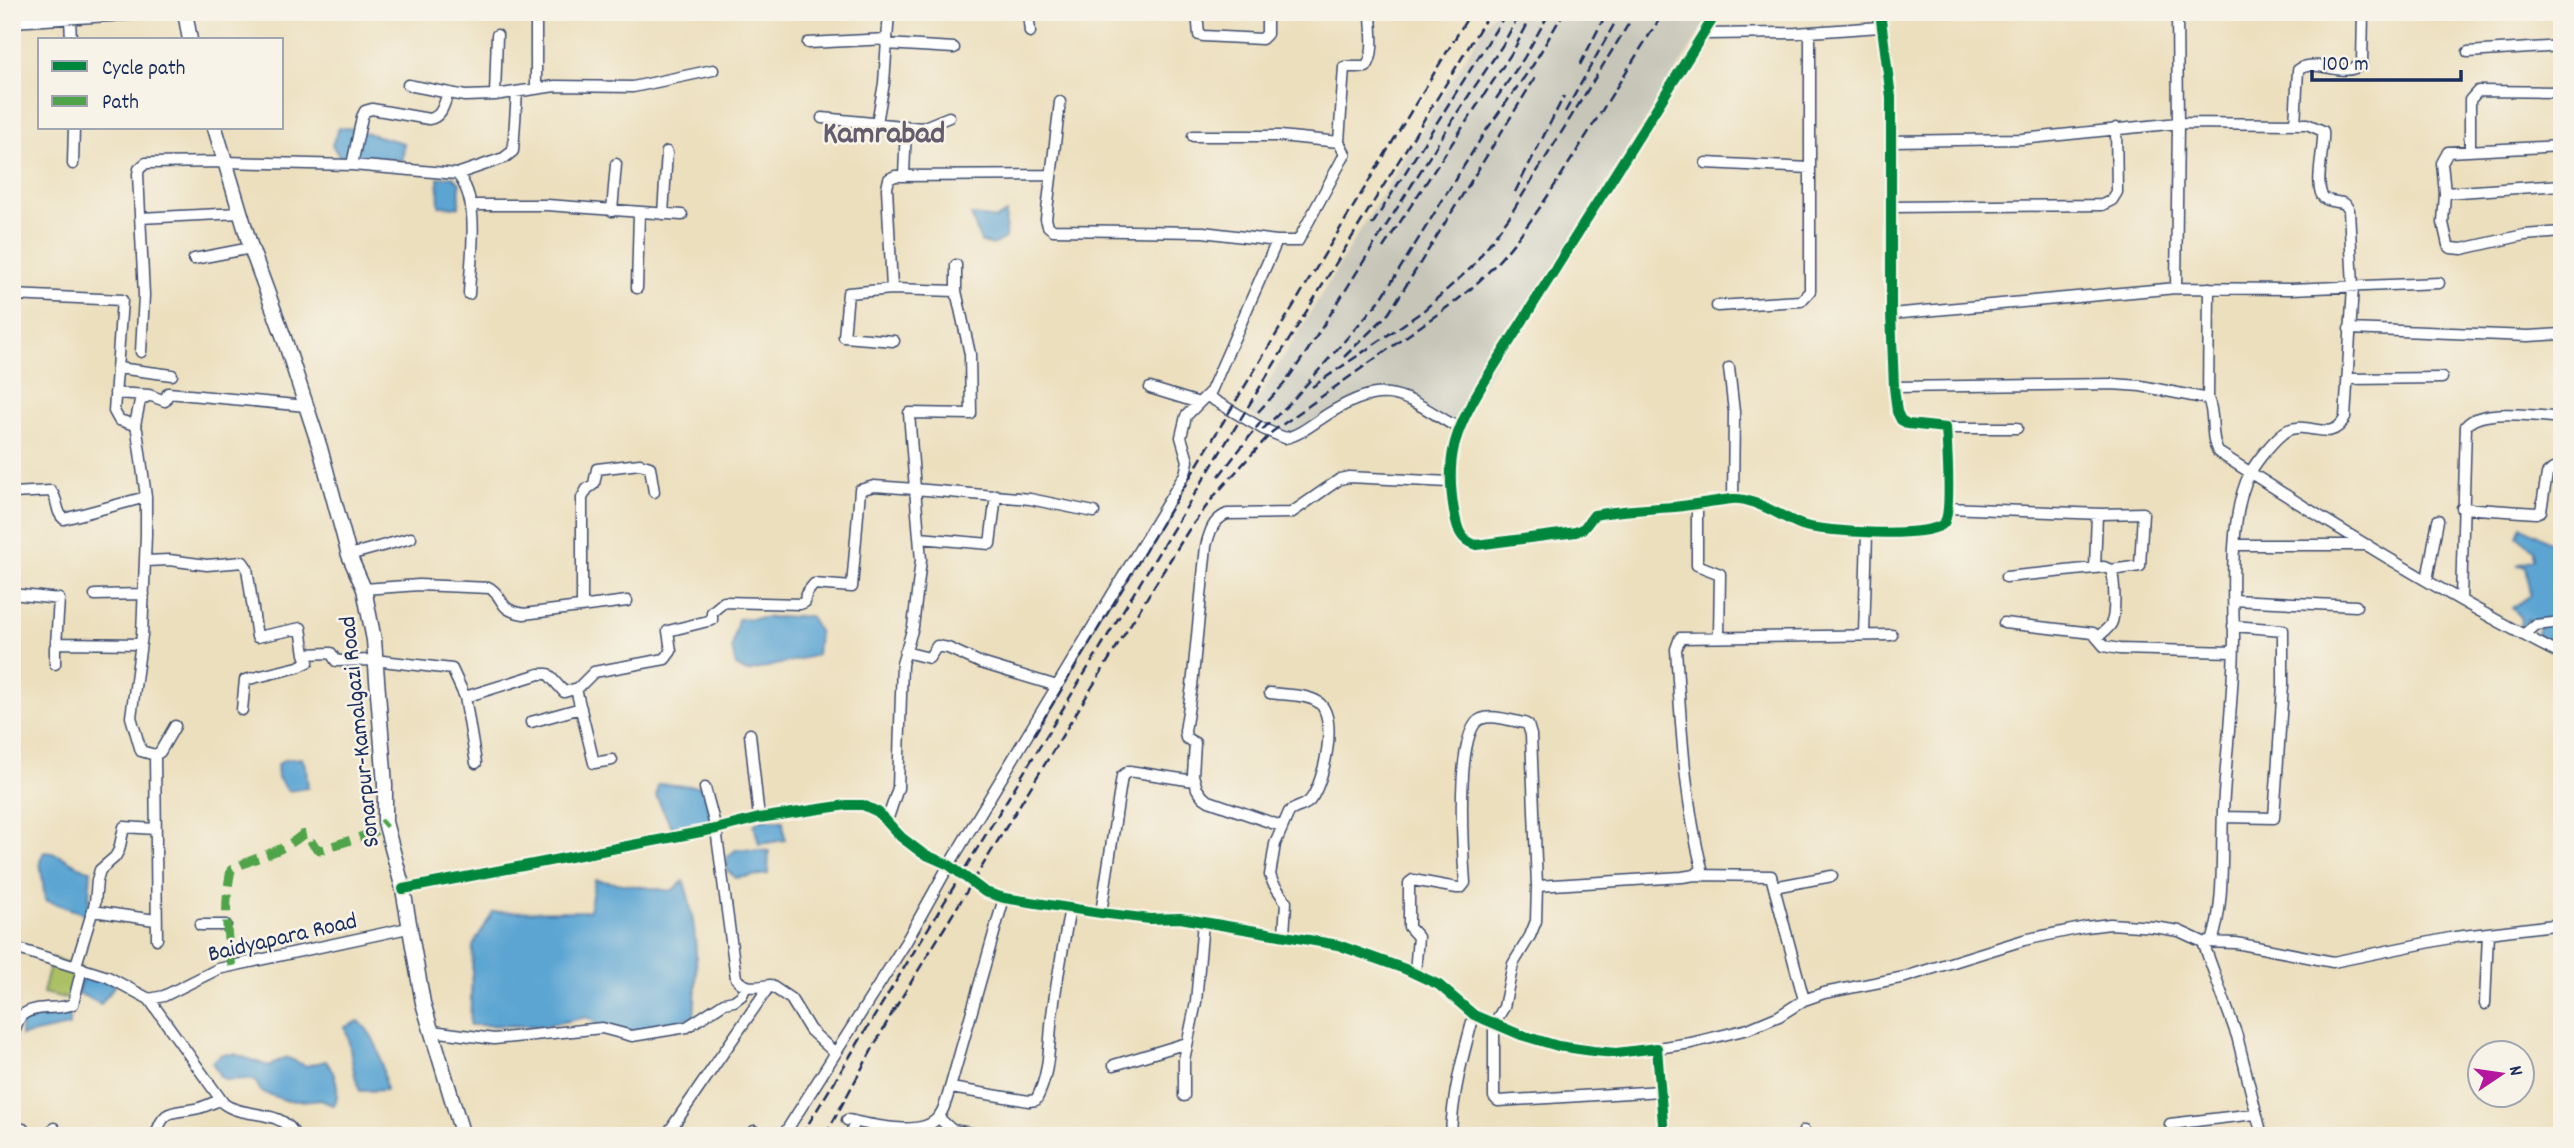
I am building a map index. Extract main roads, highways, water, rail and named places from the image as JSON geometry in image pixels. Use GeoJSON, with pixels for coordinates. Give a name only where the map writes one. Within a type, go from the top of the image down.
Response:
{"type":"FeatureCollection","features":[{"type":"Feature","properties":{"kind":"main road"},"geometry":{"type":"LineString","coordinates":[[185,12],[190,38]]}},
{"type":"Feature","properties":{"kind":"main road","name":"Sonarpur-Kamalgazi Road"},"geometry":{"type":"LineString","coordinates":[[216,130],[251,248],[306,406],[349,555],[364,589],[373,640],[385,785],[385,822],[403,889],[408,928],[424,1003],[463,1136]]}},
{"type":"Feature","properties":{"kind":"water"},"geometry":{"type":"Polygon","coordinates":[[[339,128],[404,143],[403,160],[341,159],[332,145],[339,128]]]}},
{"type":"Feature","properties":{"kind":"water"},"geometry":{"type":"Polygon","coordinates":[[[452,176],[460,183],[459,207],[439,206],[438,178],[452,176]]]}},
{"type":"Feature","properties":{"kind":"water"},"geometry":{"type":"Polygon","coordinates":[[[1006,213],[1005,238],[993,245],[981,242],[971,215],[996,219],[1006,213]]]}},
{"type":"Feature","properties":{"kind":"water"},"geometry":{"type":"Polygon","coordinates":[[[2521,526],[2557,546],[2562,535],[2562,612],[2558,610],[2555,618],[2562,627],[2562,648],[2551,632],[2547,641],[2536,638],[2540,621],[2535,625],[2527,619],[2526,629],[2520,628],[2521,617],[2512,608],[2531,595],[2526,566],[2517,565],[2534,559],[2534,549],[2517,536],[2521,526]]]}},
{"type":"Feature","properties":{"kind":"water"},"geometry":{"type":"Polygon","coordinates":[[[810,616],[819,632],[817,655],[747,672],[736,666],[732,648],[738,619],[810,616]]]}},
{"type":"Feature","properties":{"kind":"water"},"geometry":{"type":"Polygon","coordinates":[[[302,758],[308,788],[288,791],[278,778],[277,765],[284,760],[302,758]]]}},
{"type":"Feature","properties":{"kind":"water"},"geometry":{"type":"Polygon","coordinates":[[[658,784],[708,787],[712,825],[674,832],[656,796],[658,784]]]}},
{"type":"Feature","properties":{"kind":"water"},"geometry":{"type":"Polygon","coordinates":[[[761,819],[783,821],[785,840],[759,844],[754,825],[761,819]]]}},
{"type":"Feature","properties":{"kind":"water"},"geometry":{"type":"Polygon","coordinates":[[[737,849],[769,851],[768,874],[736,878],[727,870],[727,857],[737,849]]]}},
{"type":"Feature","properties":{"kind":"water"},"geometry":{"type":"Polygon","coordinates":[[[44,852],[91,870],[88,913],[45,900],[40,861],[44,852]]]}},
{"type":"Feature","properties":{"kind":"water"},"geometry":{"type":"Polygon","coordinates":[[[595,880],[671,891],[684,881],[696,948],[694,1017],[626,1033],[611,1033],[587,1017],[544,1026],[470,1025],[473,945],[493,912],[589,911],[595,880]]]}},
{"type":"Feature","properties":{"kind":"water"},"geometry":{"type":"Polygon","coordinates":[[[83,973],[115,985],[101,1004],[78,993],[83,973]]]}},
{"type":"Feature","properties":{"kind":"water"},"geometry":{"type":"Polygon","coordinates":[[[66,1010],[69,1014],[69,1026],[21,1036],[21,1021],[30,1014],[66,1010]]]}},
{"type":"Feature","properties":{"kind":"water"},"geometry":{"type":"Polygon","coordinates":[[[359,1021],[376,1044],[386,1090],[360,1091],[345,1027],[359,1021]]]}},
{"type":"Feature","properties":{"kind":"water"},"geometry":{"type":"Polygon","coordinates":[[[222,1054],[235,1054],[271,1067],[286,1057],[306,1066],[326,1061],[336,1083],[334,1106],[321,1100],[288,1101],[261,1092],[256,1082],[249,1079],[226,1080],[220,1076],[212,1062],[222,1054]]]}},
{"type":"Feature","properties":{"kind":"railway"},"geometry":{"type":"LineString","coordinates":[[1034,735],[1471,12]]}},
{"type":"Feature","properties":{"kind":"railway"},"geometry":{"type":"LineString","coordinates":[[801,1136],[1490,12]]}},
{"type":"Feature","properties":{"kind":"railway"},"geometry":{"type":"LineString","coordinates":[[1372,225],[1507,12]]}},
{"type":"Feature","properties":{"kind":"railway"},"geometry":{"type":"LineString","coordinates":[[1258,412],[1284,384],[1306,353],[1521,12]]}},
{"type":"Feature","properties":{"kind":"railway"},"geometry":{"type":"LineString","coordinates":[[1383,248],[1513,51],[1534,12]]}},
{"type":"Feature","properties":{"kind":"railway"},"geometry":{"type":"LineString","coordinates":[[1496,99],[1524,58],[1550,12]]}},
{"type":"Feature","properties":{"kind":"railway"},"geometry":{"type":"LineString","coordinates":[[1262,430],[1292,401],[1381,299],[1485,132],[1533,65],[1564,12]]}},
{"type":"Feature","properties":{"kind":"railway"},"geometry":{"type":"LineString","coordinates":[[1580,65],[1607,12]]}},
{"type":"Feature","properties":{"kind":"railway"},"geometry":{"type":"LineString","coordinates":[[1565,112],[1621,12]]}},
{"type":"Feature","properties":{"kind":"railway"},"geometry":{"type":"LineString","coordinates":[[1312,387],[1423,311],[1472,267],[1509,217],[1636,12]]}},
{"type":"Feature","properties":{"kind":"railway"},"geometry":{"type":"LineString","coordinates":[[894,1010],[1188,531],[1215,495],[1272,432],[1456,301],[1491,269],[1521,234],[1548,196],[1664,12]]}},
{"type":"Feature","properties":{"kind":"railway"},"geometry":{"type":"LineString","coordinates":[[1344,357],[1389,313],[1537,75]]}},
{"type":"Feature","properties":{"kind":"railway"},"geometry":{"type":"LineString","coordinates":[[1515,192],[1564,96]]}},
{"type":"Feature","properties":{"kind":"railway"},"geometry":{"type":"LineString","coordinates":[[1219,476],[1264,418]]}},
{"type":"Feature","properties":{"kind":"railway"},"geometry":{"type":"LineString","coordinates":[[825,1136],[897,1004]]}},
{"type":"Feature","properties":{"kind":"district","name":"Kamrabad"},"geometry":{"type":"Point","coordinates":[884,131]}}]}
